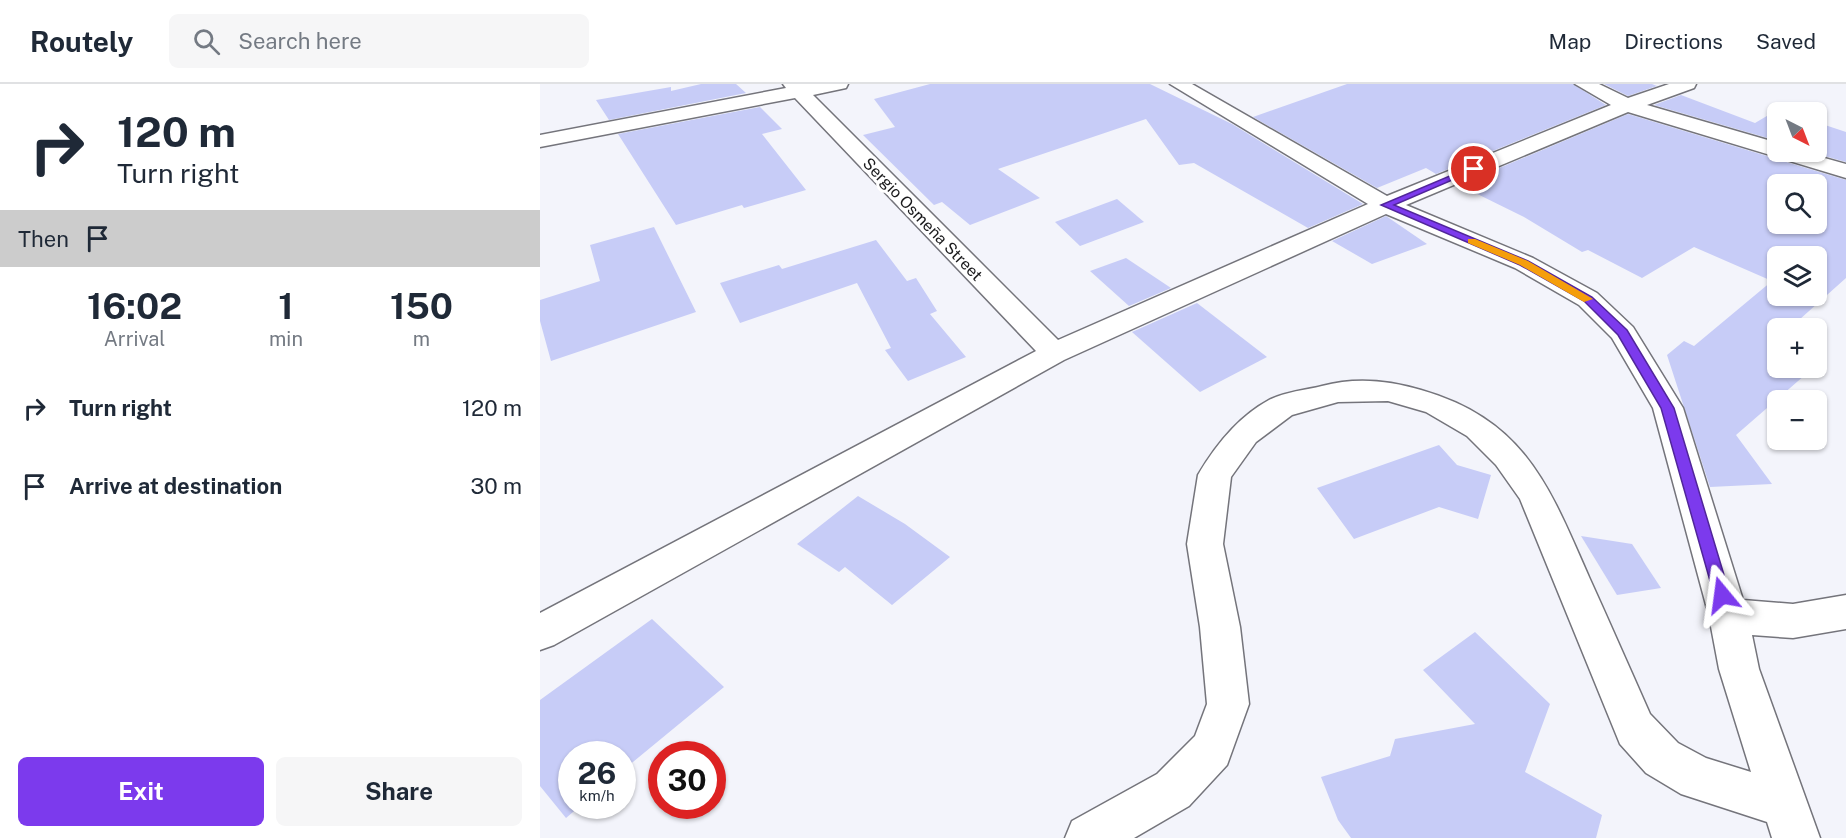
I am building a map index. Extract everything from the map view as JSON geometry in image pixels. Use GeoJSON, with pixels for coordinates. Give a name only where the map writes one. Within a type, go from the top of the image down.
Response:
{"type":"FeatureCollection","features":[{"type":"Feature","properties":{"kind":"street"},"geometry":{"type":"LineString","coordinates":[[540,141],[796,88],[839,84]]}},
{"type":"Feature","properties":{"kind":"street"},"geometry":{"type":"LineString","coordinates":[[1179,84],[1386,205],[1524,263],[1588,299],[1623,333],[1668,408],[1728,616],[1753,713],[1791,822]]}},
{"type":"Feature","properties":{"kind":"street"},"geometry":{"type":"LineString","coordinates":[[1584,84],[1627,105],[1767,147]]}},
{"type":"Feature","properties":{"kind":"street"},"geometry":{"type":"LineString","coordinates":[[540,633],[1054,353],[1386,205],[1627,105],[1687,84]]}},
{"type":"Feature","properties":{"kind":"street","name":"Sergio Osmeña Street"},"geometry":{"type":"LineString","coordinates":[[796,88],[1054,353]]}},
{"type":"Feature","properties":{"kind":"street"},"geometry":{"type":"LineString","coordinates":[[1816,162],[1846,171]]}},
{"type":"Feature","properties":{"kind":"street"},"geometry":{"type":"LineString","coordinates":[[1089,838],[1173,790],[1210,750],[1228,704],[1220,627],[1205,544],[1215,475],[1245,434],[1281,407],[1338,392],[1389,391],[1437,405],[1478,428],[1508,458],[1535,494],[1635,729],[1662,758],[1697,778],[1791,822]]}},
{"type":"Feature","properties":{"kind":"street"},"geometry":{"type":"LineString","coordinates":[[1728,616],[1793,621],[1846,612]]}},
{"type":"Feature","properties":{"kind":"building"},"geometry":{"type":"Polygon","coordinates":[[[701,84],[736,84],[746,93],[609,120],[596,100],[671,87],[671,91],[701,84]]]}},
{"type":"Feature","properties":{"kind":"building"},"geometry":{"type":"Polygon","coordinates":[[[930,84],[1150,84],[1232,124],[1363,204],[1308,228],[1194,163],[1179,165],[1146,119],[998,169],[1040,198],[970,225],[942,202],[934,205],[863,135],[895,127],[874,99],[930,84]]]}},
{"type":"Feature","properties":{"kind":"building"},"geometry":{"type":"Polygon","coordinates":[[[1347,84],[1573,84],[1606,105],[1436,174],[1426,168],[1377,188],[1253,117],[1347,84]]]}},
{"type":"Feature","properties":{"kind":"building"},"geometry":{"type":"Polygon","coordinates":[[[1604,84],[1652,84],[1657,86],[1628,96],[1604,84]]]}},
{"type":"Feature","properties":{"kind":"building"},"geometry":{"type":"Polygon","coordinates":[[[1681,95],[1755,123],[1767,116],[1767,138],[1654,105],[1681,95]]]}},
{"type":"Feature","properties":{"kind":"building"},"geometry":{"type":"Polygon","coordinates":[[[760,107],[782,129],[762,134],[806,190],[744,208],[742,205],[676,225],[618,134],[760,107]]]}},
{"type":"Feature","properties":{"kind":"building"},"geometry":{"type":"Polygon","coordinates":[[[1628,114],[1767,156],[1767,162],[1787,162],[1826,174],[1767,174],[1767,234],[1827,234],[1827,174],[1846,180],[1846,278],[1827,295],[1827,246],[1767,246],[1767,279],[1694,247],[1642,278],[1588,250],[1582,252],[1524,217],[1459,185],[1628,114]]]}},
{"type":"Feature","properties":{"kind":"building"},"geometry":{"type":"Polygon","coordinates":[[[1827,126],[1846,132],[1846,162],[1827,157],[1827,126]]]}},
{"type":"Feature","properties":{"kind":"building"},"geometry":{"type":"Polygon","coordinates":[[[1117,199],[1144,222],[1080,246],[1055,222],[1117,199]]]}},
{"type":"Feature","properties":{"kind":"building"},"geometry":{"type":"Polygon","coordinates":[[[1386,216],[1427,244],[1372,264],[1332,241],[1386,216]]]}},
{"type":"Feature","properties":{"kind":"building"},"geometry":{"type":"Polygon","coordinates":[[[654,227],[696,312],[551,361],[540,321],[540,300],[600,281],[590,245],[654,227]]]}},
{"type":"Feature","properties":{"kind":"building"},"geometry":{"type":"Polygon","coordinates":[[[876,240],[907,281],[916,278],[937,311],[930,314],[966,357],[908,381],[885,350],[891,348],[857,283],[740,323],[720,283],[779,265],[782,269],[876,240]]]}},
{"type":"Feature","properties":{"kind":"building"},"geometry":{"type":"Polygon","coordinates":[[[1126,258],[1171,288],[1129,306],[1090,271],[1126,258]]]}},
{"type":"Feature","properties":{"kind":"building"},"geometry":{"type":"Polygon","coordinates":[[[1767,285],[1767,306],[1815,306],[1801,318],[1767,318],[1767,378],[1802,378],[1788,390],[1767,390],[1767,408],[1736,435],[1772,484],[1710,487],[1667,355],[1684,341],[1694,346],[1767,285]]]}},
{"type":"Feature","properties":{"kind":"building"},"geometry":{"type":"Polygon","coordinates":[[[1197,303],[1267,357],[1200,392],[1132,332],[1197,303]]]}},
{"type":"Feature","properties":{"kind":"building"},"geometry":{"type":"Polygon","coordinates":[[[1439,445],[1457,465],[1491,475],[1478,519],[1439,507],[1354,539],[1317,488],[1439,445]]]}},
{"type":"Feature","properties":{"kind":"building"},"geometry":{"type":"Polygon","coordinates":[[[858,496],[905,524],[950,557],[892,605],[845,567],[839,572],[797,544],[858,496]]]}},
{"type":"Feature","properties":{"kind":"building"},"geometry":{"type":"Polygon","coordinates":[[[1581,536],[1632,544],[1661,588],[1617,595],[1581,536]]]}},
{"type":"Feature","properties":{"kind":"building"},"geometry":{"type":"Polygon","coordinates":[[[652,619],[724,687],[658,741],[648,741],[648,750],[636,759],[636,741],[558,741],[558,808],[540,786],[540,700],[652,619]]]}},
{"type":"Feature","properties":{"kind":"building"},"geometry":{"type":"Polygon","coordinates":[[[1475,632],[1550,704],[1525,772],[1602,815],[1596,838],[1351,838],[1338,820],[1321,777],[1390,756],[1395,739],[1475,724],[1423,670],[1475,632]]]}},
{"type":"Feature","properties":{"kind":"slow traffic"},"geometry":{"type":"LineString","coordinates":[[1472,241],[1524,263],[1588,299]]}},
{"type":"Feature","properties":{"kind":"route"},"geometry":{"type":"LineString","coordinates":[[1474,169],[1386,205],[1524,263],[1588,299],[1623,333],[1668,408],[1722,595]]}}]}
